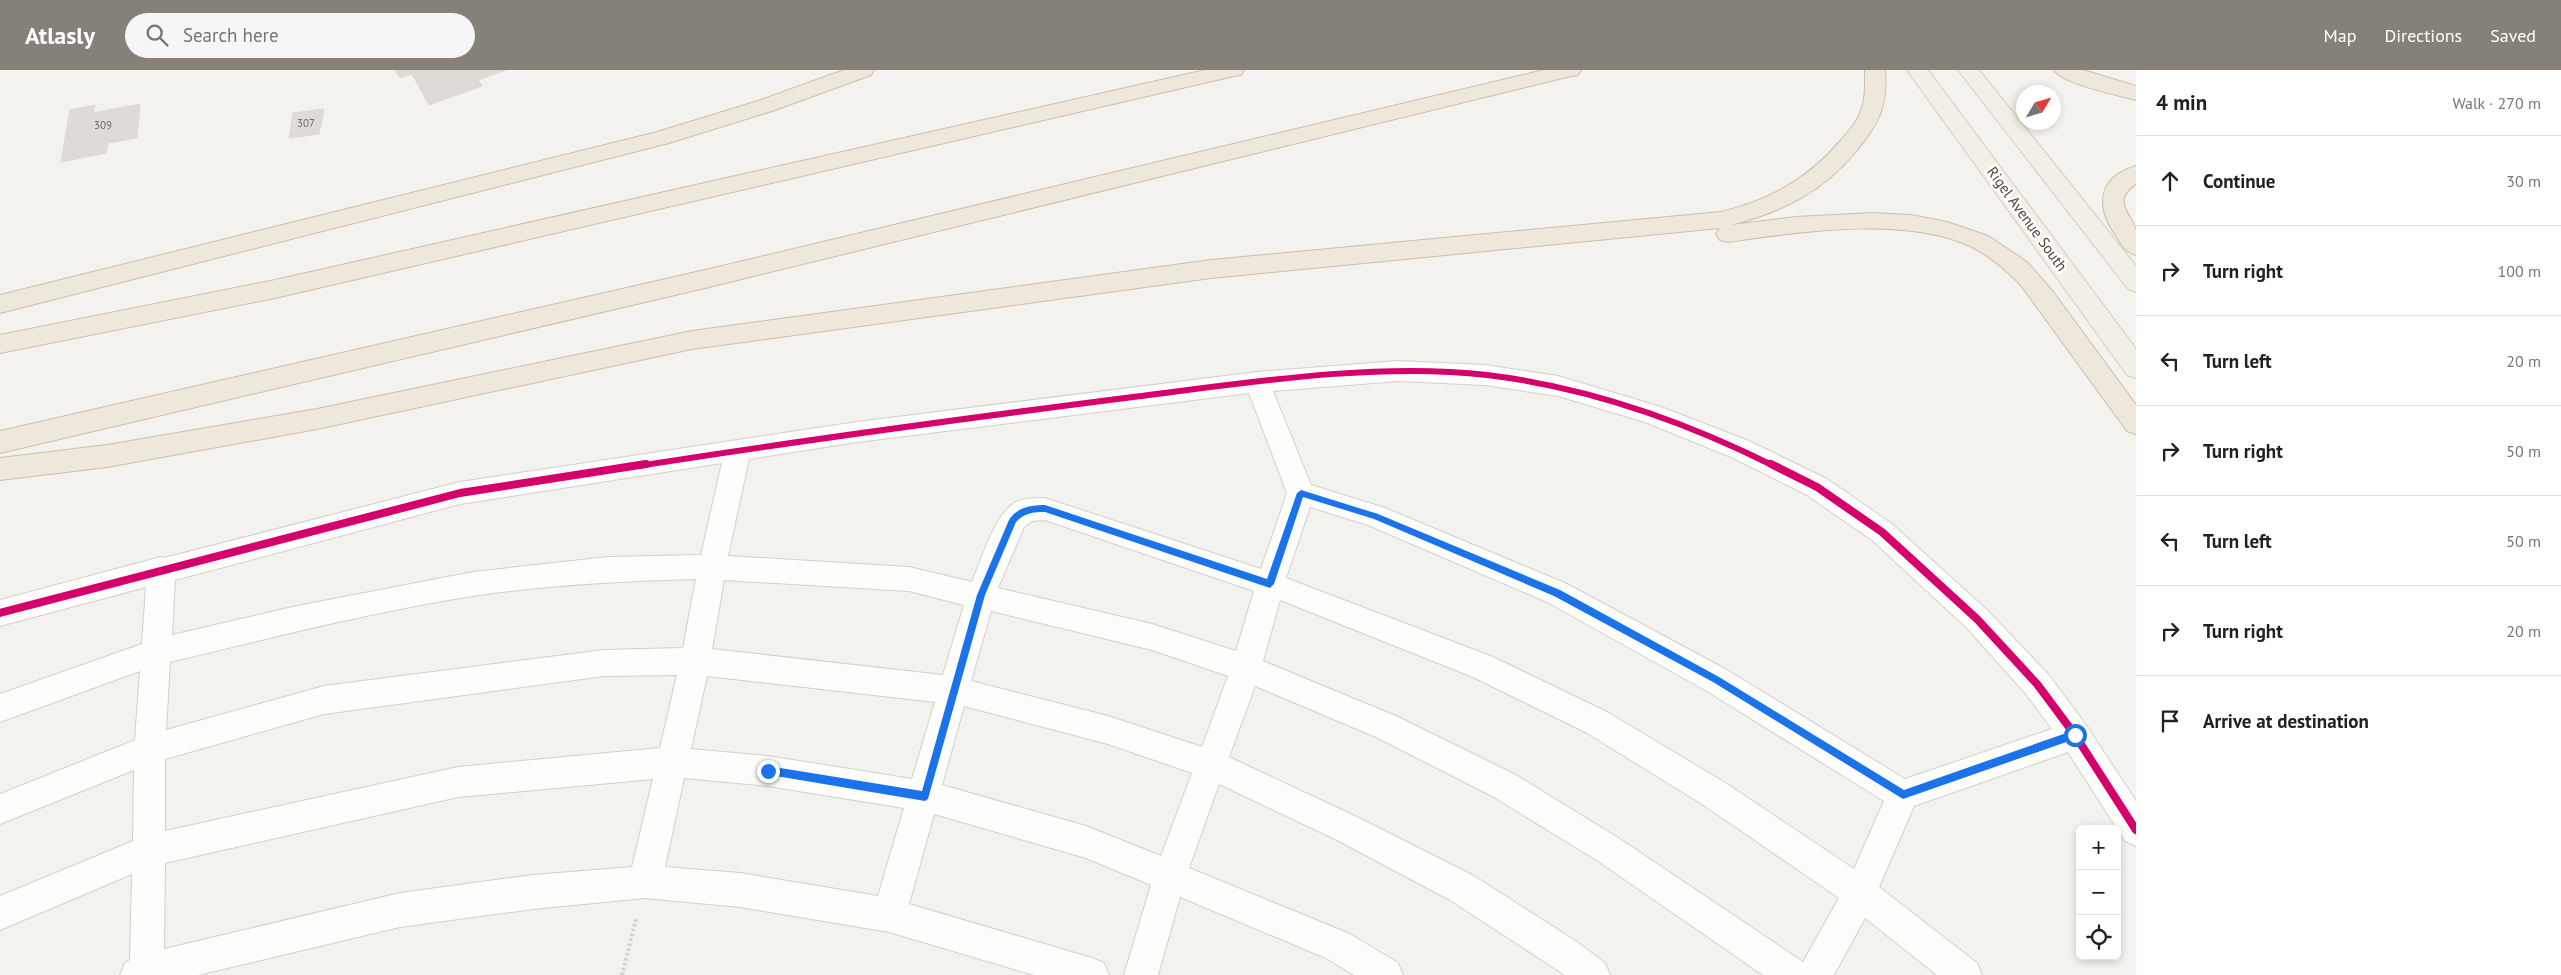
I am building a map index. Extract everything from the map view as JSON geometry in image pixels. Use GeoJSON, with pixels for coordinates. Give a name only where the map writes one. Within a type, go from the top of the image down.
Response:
{"type":"FeatureCollection","features":[{"type":"Feature","properties":{"kind":"highway"},"geometry":{"type":"LineString","coordinates":[[0,304],[661,138],[766,106],[864,70]]}},
{"type":"Feature","properties":{"kind":"highway"},"geometry":{"type":"LineString","coordinates":[[0,344],[294,285],[1234,70]]}},
{"type":"Feature","properties":{"kind":"highway"},"geometry":{"type":"LineString","coordinates":[[0,442],[714,277],[1571,70]]}},
{"type":"Feature","properties":{"kind":"highway"},"geometry":{"type":"LineString","coordinates":[[0,469],[108,456],[316,419],[692,340],[1211,269],[1721,220],[1757,212],[1796,194],[1836,163],[1860,132],[1872,110],[1876,93],[1875,70]]}},
{"type":"Feature","properties":{"kind":"highway"},"geometry":{"type":"LineString","coordinates":[[2064,70],[2080,78],[2136,93]]}},
{"type":"Feature","properties":{"kind":"highway"},"geometry":{"type":"LineString","coordinates":[[2136,174],[2125,180],[2116,192],[2112,204],[2115,220],[2136,247]]}},
{"type":"Feature","properties":{"kind":"highway"},"geometry":{"type":"LineString","coordinates":[[1414,248],[1701,238],[1832,224],[1899,222],[1940,227],[1964,234],[2008,258],[2040,290],[2136,424]]}},
{"type":"Feature","properties":{"kind":"main road","name":"Rigel Avenue South"},"geometry":{"type":"LineString","coordinates":[[1917,70],[2136,368]]}},
{"type":"Feature","properties":{"kind":"main road"},"geometry":{"type":"LineString","coordinates":[[1974,77],[2136,283]]}},
{"type":"Feature","properties":{"kind":"street"},"geometry":{"type":"LineString","coordinates":[[0,612],[460,493],[857,432],[1257,382],[1398,370],[1486,375],[1558,386],[1652,414],[1740,449],[1817,487],[1882,532],[1977,619],[2037,684],[2075,735],[2136,830]]}},
{"type":"Feature","properties":{"kind":"street"},"geometry":{"type":"LineString","coordinates":[[1141,975],[1170,876],[1246,668],[1270,584],[1301,493],[1257,382]]}},
{"type":"Feature","properties":{"kind":"street"},"geometry":{"type":"LineString","coordinates":[[645,882],[695,660],[712,567],[738,450]]}},
{"type":"Feature","properties":{"kind":"street"},"geometry":{"type":"LineString","coordinates":[[1301,493],[1376,516],[1557,593],[1716,680],[1903,795]]}},
{"type":"Feature","properties":{"kind":"street"},"geometry":{"type":"LineString","coordinates":[[889,915],[925,796],[981,595],[1013,520],[1019,513],[1034,508],[1045,508],[1270,584],[1484,667],[1598,723],[1716,795],[1860,893],[1964,975]]}},
{"type":"Feature","properties":{"kind":"street"},"geometry":{"type":"LineString","coordinates":[[0,708],[157,652],[297,619],[473,584],[608,569],[712,567],[909,579],[1152,637],[1246,668],[1387,727],[1504,786],[1609,850],[1793,975]]}},
{"type":"Feature","properties":{"kind":"street"},"geometry":{"type":"LineString","coordinates":[[161,569],[150,749],[148,851],[142,973],[400,910],[533,892],[645,882],[740,890],[889,915],[1092,975]]}},
{"type":"Feature","properties":{"kind":"street"},"geometry":{"type":"LineString","coordinates":[[0,809],[150,749],[324,700],[604,663],[695,660],[954,690],[1108,730],[1210,764],[1348,829],[1462,888],[1565,954],[1593,975]]}},
{"type":"Feature","properties":{"kind":"street"},"geometry":{"type":"LineString","coordinates":[[1815,975],[1860,893],[1903,795],[2075,735]]}},
{"type":"Feature","properties":{"kind":"street"},"geometry":{"type":"LineString","coordinates":[[0,913],[148,851],[458,782],[673,762],[768,771],[925,796],[980,810],[1086,842],[1170,876],[1338,946],[1386,975]]}},
{"type":"Feature","properties":{"kind":"path"},"geometry":{"type":"LineString","coordinates":[[622,975],[645,882]]}},
{"type":"Feature","properties":{"kind":"building"},"geometry":{"type":"Polygon","coordinates":[[[395,70],[506,70],[478,80],[482,86],[429,105],[412,74],[400,78],[395,70]]]}},
{"type":"Feature","properties":{"kind":"building"},"geometry":{"type":"Polygon","coordinates":[[[140,104],[137,138],[108,143],[106,153],[61,162],[70,110],[95,105],[93,113],[140,104]]]}},
{"type":"Feature","properties":{"kind":"building"},"geometry":{"type":"Polygon","coordinates":[[[324,109],[319,134],[289,138],[293,113],[324,109]]]}},
{"type":"Feature","properties":{"kind":"cycle path"},"geometry":{"type":"LineString","coordinates":[[0,613],[460,493],[857,432],[1257,382],[1398,371],[1485,375],[1558,386],[1652,414],[1740,449],[1817,487],[1882,532],[1977,619],[2037,684],[2075,735],[2136,830]]}},
{"type":"Feature","properties":{"kind":"route"},"geometry":{"type":"LineString","coordinates":[[768,771],[925,796],[981,595],[1013,520],[1019,513],[1034,508],[1045,508],[1270,584],[1301,493],[1376,516],[1557,593],[1716,680],[1903,795],[2075,735]]}}]}
